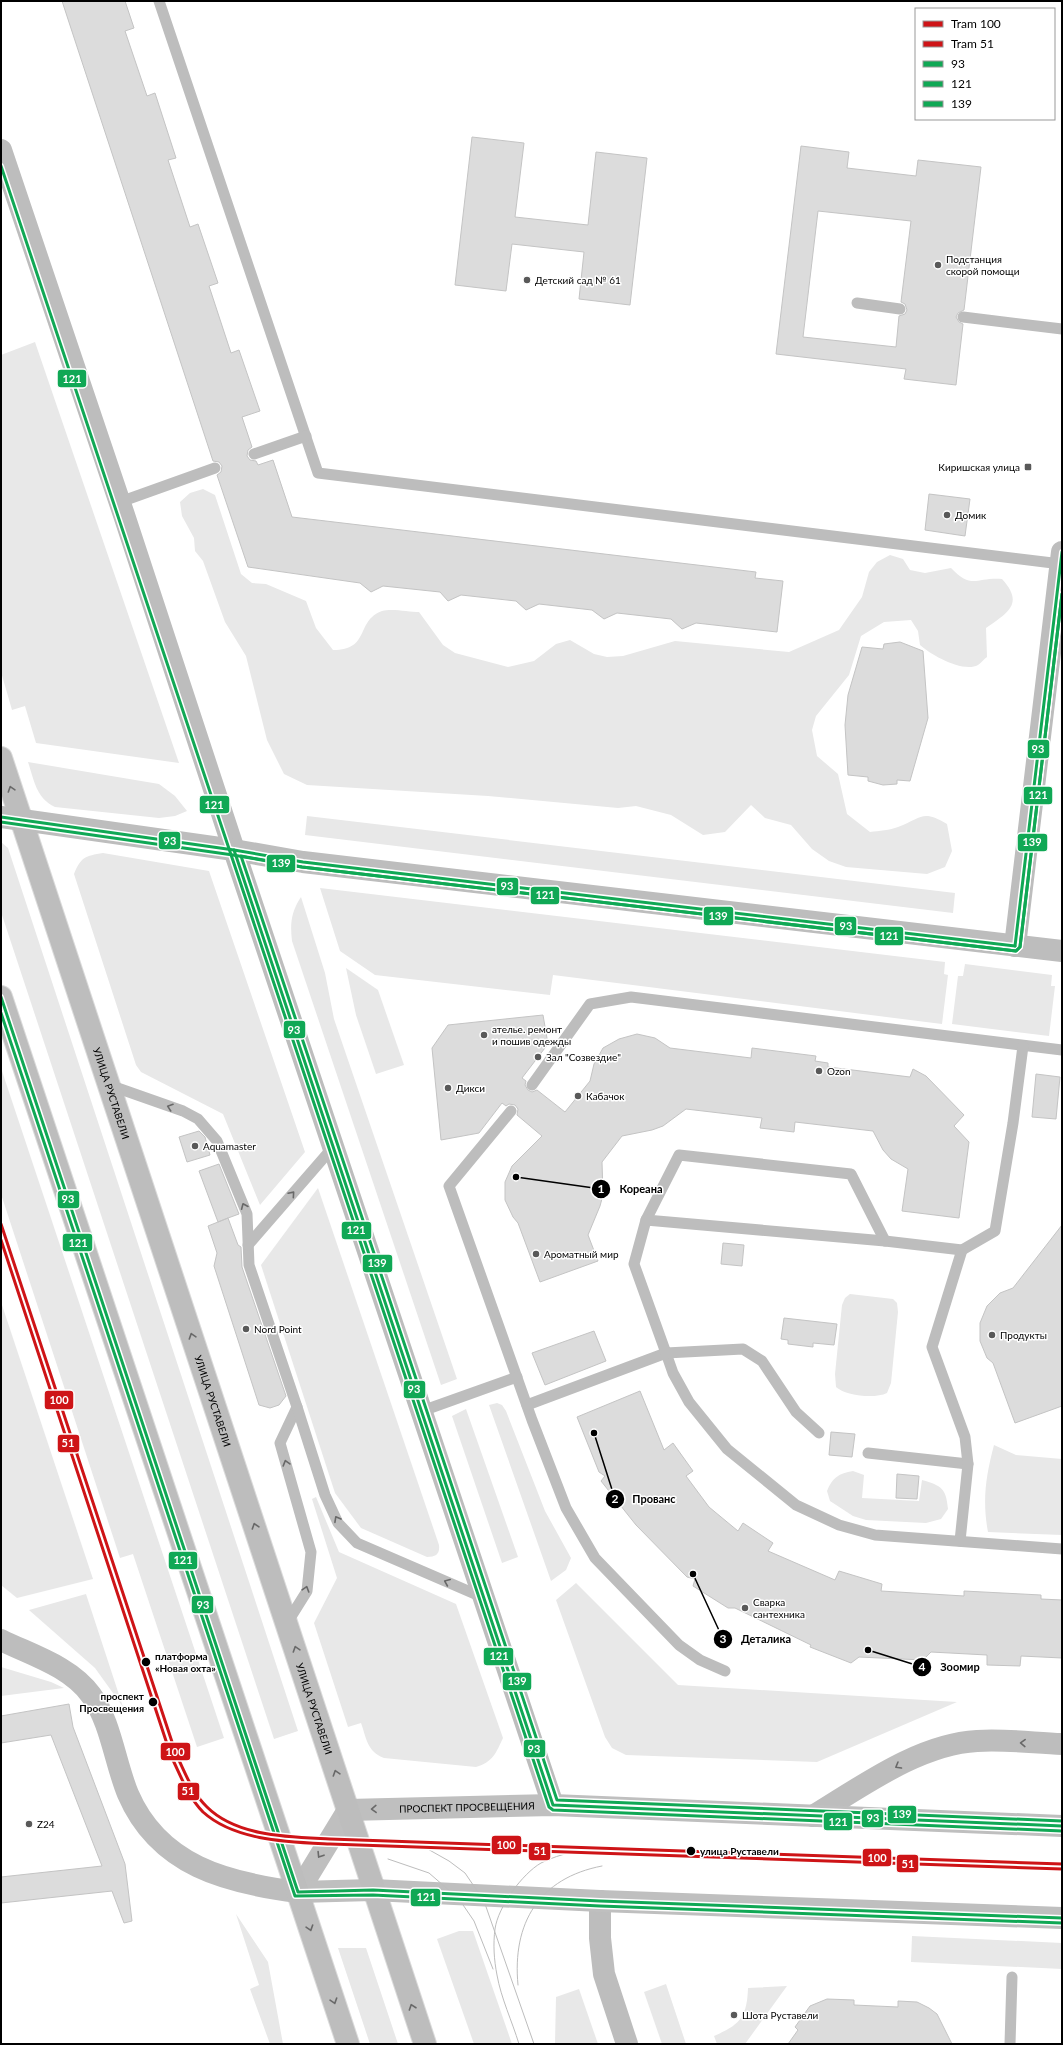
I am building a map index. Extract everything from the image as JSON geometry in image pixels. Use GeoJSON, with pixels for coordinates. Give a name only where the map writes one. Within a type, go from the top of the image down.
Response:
{"type":"FeatureCollection","features":[{"type":"Feature","properties":{"kind":"main road","name":"ПРОСПЕКТ ПРОСВЕЩЕНИЯ"},"geometry":{"type":"LineString","coordinates":[[348,1810],[553,1806],[1062,1826]]}},
{"type":"Feature","properties":{"kind":"main road"},"geometry":{"type":"LineString","coordinates":[[298,1892],[348,1810]]}},
{"type":"Feature","properties":{"kind":"main road"},"geometry":{"type":"LineString","coordinates":[[298,1892],[373,1890],[600,1901],[1062,1918]]}},
{"type":"Feature","properties":{"kind":"street"},"geometry":{"type":"LineString","coordinates":[[1,150],[120,502],[234,850],[553,1806]]}},
{"type":"Feature","properties":{"kind":"street"},"geometry":{"type":"LineString","coordinates":[[1015,946],[1058,615],[1061,558]]}},
{"type":"Feature","properties":{"kind":"street","name":"УЛИЦА РУСТАВЕЛИ"},"geometry":{"type":"LineString","coordinates":[[1,758],[11,818],[109,1085],[425,2044]]}},
{"type":"Feature","properties":{"kind":"street"},"geometry":{"type":"LineString","coordinates":[[11,818],[234,850],[303,862],[1062,951]]}},
{"type":"Feature","properties":{"kind":"street"},"geometry":{"type":"LineString","coordinates":[[1,997],[348,2044]]}},
{"type":"Feature","properties":{"kind":"street"},"geometry":{"type":"LineString","coordinates":[[1,1640],[72,1675],[91,1695],[111,1742],[128,1794],[143,1820],[160,1841],[181,1859],[214,1875],[259,1887],[298,1892]]}},
{"type":"Feature","properties":{"kind":"street"},"geometry":{"type":"LineString","coordinates":[[813,1816],[905,1762],[941,1747],[976,1741],[1062,1744]]}},
{"type":"Feature","properties":{"kind":"street"},"geometry":{"type":"LineString","coordinates":[[600,1901],[600,1938],[604,1974],[627,2044]]}},
{"type":"Feature","properties":{"kind":"lane"},"geometry":{"type":"LineString","coordinates":[[160,1],[318,473],[1061,558]]}},
{"type":"Feature","properties":{"kind":"lane"},"geometry":{"type":"LineString","coordinates":[[856,304],[900,309]]}},
{"type":"Feature","properties":{"kind":"lane"},"geometry":{"type":"LineString","coordinates":[[964,317],[1062,329]]}},
{"type":"Feature","properties":{"kind":"lane"},"geometry":{"type":"LineString","coordinates":[[254,454],[306,436]]}},
{"type":"Feature","properties":{"kind":"lane"},"geometry":{"type":"LineString","coordinates":[[120,502],[215,468]]}},
{"type":"Feature","properties":{"kind":"lane"},"geometry":{"type":"LineString","coordinates":[[532,1085],[590,1004],[631,997],[1062,1050]]}},
{"type":"Feature","properties":{"kind":"lane"},"geometry":{"type":"LineString","coordinates":[[646,1220],[885,1241],[962,1250],[995,1231],[1013,1123],[1022,1046]]}},
{"type":"Feature","properties":{"kind":"lane"},"geometry":{"type":"LineString","coordinates":[[109,1085],[183,1111],[198,1119],[217,1141],[247,1214],[250,1265],[325,1495],[338,1523],[357,1543],[483,1597]]}},
{"type":"Feature","properties":{"kind":"lane"},"geometry":{"type":"LineString","coordinates":[[511,1111],[449,1186],[527,1405],[566,1508],[595,1558],[679,1645],[700,1660],[725,1671]]}},
{"type":"Feature","properties":{"kind":"lane"},"geometry":{"type":"LineString","coordinates":[[248,1244],[334,1146]]}},
{"type":"Feature","properties":{"kind":"lane"},"geometry":{"type":"LineString","coordinates":[[885,1241],[851,1174],[679,1155],[646,1220],[634,1264],[673,1373],[689,1402],[727,1449],[796,1505],[839,1525],[875,1535],[1062,1548]]}},
{"type":"Feature","properties":{"kind":"lane"},"geometry":{"type":"LineString","coordinates":[[960,1542],[968,1464],[966,1437],[932,1347],[962,1250]]}},
{"type":"Feature","properties":{"kind":"lane"},"geometry":{"type":"LineString","coordinates":[[527,1405],[666,1353],[743,1349],[762,1361],[796,1412],[818,1433]]}},
{"type":"Feature","properties":{"kind":"lane"},"geometry":{"type":"LineString","coordinates":[[422,1411],[517,1377]]}},
{"type":"Feature","properties":{"kind":"lane"},"geometry":{"type":"LineString","coordinates":[[287,1623],[307,1591],[311,1552],[280,1443],[297,1408]]}},
{"type":"Feature","properties":{"kind":"lane"},"geometry":{"type":"LineString","coordinates":[[868,1453],[968,1464]]}},
{"type":"Feature","properties":{"kind":"lane"},"geometry":{"type":"LineString","coordinates":[[1010,2044],[1012,1977]]}},
{"type":"Feature","properties":{"kind":"shaded area"},"geometry":{"type":"Polygon","coordinates":[[[35,342],[179,763],[36,743],[25,706],[12,710],[1,672],[1,355],[35,342]]]}},
{"type":"Feature","properties":{"kind":"shaded area"},"geometry":{"type":"Polygon","coordinates":[[[203,489],[215,495],[241,574],[252,583],[266,584],[306,601],[316,628],[333,650],[345,649],[353,645],[358,640],[368,621],[382,611],[391,610],[419,612],[443,645],[455,653],[508,667],[534,661],[556,644],[570,640],[594,654],[607,657],[623,656],[675,641],[789,652],[839,630],[862,597],[869,572],[877,562],[890,555],[903,559],[910,570],[925,573],[951,568],[958,575],[970,581],[1002,579],[1009,588],[1013,602],[1001,618],[986,628],[987,657],[978,665],[964,667],[956,665],[939,658],[925,649],[920,645],[918,631],[911,620],[884,622],[861,636],[849,675],[816,716],[812,730],[817,756],[838,774],[847,814],[870,832],[895,828],[922,816],[939,819],[947,824],[952,851],[945,867],[927,874],[846,867],[829,861],[812,849],[791,825],[765,818],[751,805],[725,832],[703,835],[671,815],[636,806],[618,808],[488,796],[307,785],[284,774],[267,740],[246,656],[225,622],[203,561],[195,551],[194,538],[182,516],[180,502],[190,493],[203,489]]]}},
{"type":"Feature","properties":{"kind":"shaded area"},"geometry":{"type":"Polygon","coordinates":[[[28,762],[159,784],[175,796],[187,811],[175,816],[159,818],[55,807],[40,794],[34,782],[28,762]]]}},
{"type":"Feature","properties":{"kind":"shaded area"},"geometry":{"type":"Polygon","coordinates":[[[307,816],[955,893],[953,913],[305,835],[307,816]]]}},
{"type":"Feature","properties":{"kind":"shaded area"},"geometry":{"type":"Polygon","coordinates":[[[1,842],[8,848],[298,1731],[274,1739],[1,912],[1,842]]]}},
{"type":"Feature","properties":{"kind":"shaded area"},"geometry":{"type":"Polygon","coordinates":[[[103,853],[209,871],[305,1152],[260,1205],[223,1114],[141,1072],[136,1065],[74,874],[84,858],[103,853]]]}},
{"type":"Feature","properties":{"kind":"shaded area"},"geometry":{"type":"Polygon","coordinates":[[[320,888],[945,962],[944,974],[948,975],[942,1024],[553,975],[550,995],[375,975],[340,951],[320,888]]]}},
{"type":"Feature","properties":{"kind":"shaded area"},"geometry":{"type":"Polygon","coordinates":[[[301,897],[325,973],[334,1019],[457,1379],[441,1385],[292,941],[291,929],[293,913],[301,897]]]}},
{"type":"Feature","properties":{"kind":"shaded area"},"geometry":{"type":"Polygon","coordinates":[[[965,964],[1052,975],[1051,986],[1055,986],[1049,1036],[952,1024],[958,976],[963,976],[965,964]]]}},
{"type":"Feature","properties":{"kind":"shaded area"},"geometry":{"type":"Polygon","coordinates":[[[346,968],[378,990],[404,1065],[376,1074],[356,1015],[346,968]]]}},
{"type":"Feature","properties":{"kind":"shaded area"},"geometry":{"type":"Polygon","coordinates":[[[1,1068],[224,1738],[197,1747],[133,1554],[120,1558],[1,1194],[1,1068]]]}},
{"type":"Feature","properties":{"kind":"shaded area"},"geometry":{"type":"Polygon","coordinates":[[[318,1188],[439,1545],[438,1553],[433,1556],[427,1557],[361,1528],[335,1493],[261,1265],[318,1188]]]}},
{"type":"Feature","properties":{"kind":"shaded area"},"geometry":{"type":"Polygon","coordinates":[[[850,1294],[893,1299],[897,1303],[898,1312],[891,1383],[887,1393],[882,1395],[861,1396],[846,1393],[836,1387],[835,1374],[842,1305],[845,1298],[850,1294]]]}},
{"type":"Feature","properties":{"kind":"shaded area"},"geometry":{"type":"Polygon","coordinates":[[[1,1302],[93,1579],[17,1598],[1,1585],[1,1302]]]}},
{"type":"Feature","properties":{"kind":"shaded area"},"geometry":{"type":"Polygon","coordinates":[[[497,1403],[502,1405],[506,1411],[545,1511],[571,1558],[566,1570],[551,1581],[489,1405],[497,1403]]]}},
{"type":"Feature","properties":{"kind":"shaded area"},"geometry":{"type":"Polygon","coordinates":[[[466,1409],[518,1557],[502,1563],[452,1416],[466,1409]]]}},
{"type":"Feature","properties":{"kind":"shaded area"},"geometry":{"type":"Polygon","coordinates":[[[994,1445],[1016,1455],[1062,1459],[1062,1535],[988,1532],[985,1499],[989,1467],[994,1445]]]}},
{"type":"Feature","properties":{"kind":"shaded area"},"geometry":{"type":"Polygon","coordinates":[[[853,1471],[864,1475],[862,1498],[919,1501],[922,1480],[934,1484],[942,1489],[946,1496],[948,1509],[941,1519],[926,1523],[866,1520],[853,1516],[830,1501],[827,1491],[834,1479],[844,1473],[853,1471]]]}},
{"type":"Feature","properties":{"kind":"shaded area"},"geometry":{"type":"Polygon","coordinates":[[[316,1497],[339,1552],[456,1604],[503,1738],[490,1760],[476,1767],[384,1758],[374,1752],[368,1744],[361,1723],[348,1727],[314,1623],[337,1578],[312,1499],[316,1497]]]}},
{"type":"Feature","properties":{"kind":"shaded area"},"geometry":{"type":"Polygon","coordinates":[[[576,1583],[678,1685],[957,1702],[817,1762],[626,1755],[612,1748],[605,1737],[556,1600],[576,1583]]]}},
{"type":"Feature","properties":{"kind":"shaded area"},"geometry":{"type":"Polygon","coordinates":[[[86,1594],[123,1707],[95,1668],[29,1610],[86,1594]]]}},
{"type":"Feature","properties":{"kind":"shaded area"},"geometry":{"type":"Polygon","coordinates":[[[1,1667],[51,1682],[64,1688],[1,1696],[1,1667]]]}},
{"type":"Feature","properties":{"kind":"shaded area"},"geometry":{"type":"Polygon","coordinates":[[[236,1914],[268,1962],[283,2044],[270,2044],[250,1989],[259,1985],[236,1914]]]}},
{"type":"Feature","properties":{"kind":"shaded area"},"geometry":{"type":"Polygon","coordinates":[[[459,1931],[473,1931],[512,2044],[474,2044],[437,1939],[459,1931]]]}},
{"type":"Feature","properties":{"kind":"shaded area"},"geometry":{"type":"Polygon","coordinates":[[[912,1936],[1062,1943],[1062,1969],[911,1962],[912,1936]]]}},
{"type":"Feature","properties":{"kind":"shaded area"},"geometry":{"type":"Polygon","coordinates":[[[338,1948],[366,1948],[398,2044],[370,2044],[338,1948]]]}},
{"type":"Feature","properties":{"kind":"shaded area"},"geometry":{"type":"Polygon","coordinates":[[[666,1984],[686,2044],[662,2044],[644,1992],[666,1984]]]}},
{"type":"Feature","properties":{"kind":"shaded area"},"geometry":{"type":"Polygon","coordinates":[[[787,1986],[745,2044],[717,2044],[714,2036],[736,2024],[744,2013],[748,1988],[787,1986]]]}},
{"type":"Feature","properties":{"kind":"shaded area"},"geometry":{"type":"Polygon","coordinates":[[[579,1989],[598,2044],[555,2044],[556,1997],[579,1989]]]}},
{"type":"Feature","properties":{"kind":"building"},"geometry":{"type":"Polygon","coordinates":[[[62,1],[125,1],[134,28],[125,31],[147,96],[155,93],[176,158],[168,160],[190,227],[198,224],[218,283],[209,286],[231,353],[239,350],[260,411],[242,417],[252,447],[248,450],[247,456],[250,460],[256,461],[258,465],[273,460],[292,517],[756,572],[755,578],[783,581],[777,632],[696,623],[682,629],[671,619],[617,613],[604,619],[592,610],[539,604],[526,610],[516,601],[461,595],[448,601],[440,592],[383,586],[371,592],[360,583],[248,567],[217,475],[221,472],[222,466],[219,462],[213,461],[62,1]]]}},
{"type":"Feature","properties":{"kind":"building"},"geometry":{"type":"Polygon","coordinates":[[[472,137],[524,143],[515,217],[588,225],[596,152],[647,158],[630,305],[579,299],[584,252],[512,244],[506,291],[455,285],[472,137]]]}},
{"type":"Feature","properties":{"kind":"building","name":"Подстанция скорой помощи"},"geometry":{"type":"Polygon","coordinates":[[[801,146],[849,152],[847,168],[916,176],[918,160],[981,167],[964,310],[958,313],[956,317],[959,322],[963,324],[956,385],[904,379],[906,369],[776,354],[801,146]],[[818,211],[803,337],[896,347],[899,316],[905,314],[907,310],[905,304],[901,302],[911,221],[818,211]]]}},
{"type":"Feature","properties":{"kind":"building","name":"Домик"},"geometry":{"type":"Polygon","coordinates":[[[929,494],[970,499],[965,536],[925,530],[929,494]]]}},
{"type":"Feature","properties":{"kind":"building"},"geometry":{"type":"Polygon","coordinates":[[[900,642],[923,651],[928,718],[910,781],[897,780],[897,784],[883,785],[868,781],[868,777],[848,775],[845,725],[848,695],[862,647],[883,649],[884,644],[900,642]]]}},
{"type":"Feature","properties":{"kind":"building"},"geometry":{"type":"Polygon","coordinates":[[[543,1015],[548,1044],[522,1078],[526,1081],[525,1085],[528,1090],[532,1092],[537,1090],[565,1112],[590,1081],[594,1064],[603,1048],[619,1039],[637,1034],[655,1038],[670,1048],[751,1058],[752,1048],[816,1056],[815,1061],[828,1063],[828,1067],[910,1077],[913,1069],[926,1076],[964,1115],[954,1126],[969,1142],[959,1218],[902,1211],[908,1169],[891,1159],[883,1150],[873,1131],[795,1122],[794,1132],[760,1128],[762,1118],[686,1109],[663,1126],[652,1130],[622,1136],[602,1162],[603,1195],[588,1235],[598,1261],[540,1282],[518,1223],[513,1217],[505,1200],[505,1182],[512,1166],[542,1136],[517,1115],[518,1109],[515,1105],[509,1104],[506,1106],[502,1103],[479,1133],[441,1140],[432,1048],[448,1025],[543,1015]]]}},
{"type":"Feature","properties":{"kind":"building"},"geometry":{"type":"Polygon","coordinates":[[[1036,1074],[1060,1077],[1056,1119],[1032,1117],[1036,1074]]]}},
{"type":"Feature","properties":{"kind":"building","name":"Aquamaster"},"geometry":{"type":"Polygon","coordinates":[[[199,1131],[205,1137],[210,1155],[187,1162],[179,1137],[199,1131]]]}},
{"type":"Feature","properties":{"kind":"building"},"geometry":{"type":"Polygon","coordinates":[[[219,1164],[239,1214],[228,1218],[238,1245],[241,1247],[242,1267],[286,1396],[279,1405],[270,1408],[259,1405],[214,1266],[217,1253],[208,1226],[218,1222],[199,1171],[219,1164]]]}},
{"type":"Feature","properties":{"kind":"building"},"geometry":{"type":"Polygon","coordinates":[[[1062,1225],[1062,1406],[1015,1423],[993,1363],[987,1358],[980,1341],[980,1323],[987,1306],[1000,1293],[1013,1288],[1062,1225]]]}},
{"type":"Feature","properties":{"kind":"building"},"geometry":{"type":"Polygon","coordinates":[[[723,1243],[744,1245],[742,1266],[721,1264],[723,1243]]]}},
{"type":"Feature","properties":{"kind":"building"},"geometry":{"type":"Polygon","coordinates":[[[784,1318],[837,1324],[834,1345],[813,1343],[813,1347],[788,1344],[788,1340],[781,1339],[784,1318]]]}},
{"type":"Feature","properties":{"kind":"building"},"geometry":{"type":"Polygon","coordinates":[[[594,1331],[606,1361],[545,1385],[532,1353],[594,1331]]]}},
{"type":"Feature","properties":{"kind":"building"},"geometry":{"type":"Polygon","coordinates":[[[640,1391],[664,1450],[673,1443],[693,1471],[686,1476],[709,1507],[738,1531],[743,1523],[773,1543],[768,1551],[835,1580],[839,1571],[882,1584],[881,1591],[964,1596],[964,1591],[1041,1595],[1041,1599],[1062,1600],[1062,1658],[1021,1656],[1020,1666],[987,1665],[987,1655],[931,1652],[923,1660],[859,1657],[851,1663],[810,1647],[811,1645],[735,1608],[728,1608],[693,1586],[695,1579],[687,1577],[636,1525],[601,1481],[605,1476],[599,1472],[577,1417],[640,1391]]]}},
{"type":"Feature","properties":{"kind":"building"},"geometry":{"type":"Polygon","coordinates":[[[831,1432],[855,1434],[852,1457],[829,1455],[831,1432]]]}},
{"type":"Feature","properties":{"kind":"building"},"geometry":{"type":"Polygon","coordinates":[[[897,1474],[919,1476],[917,1499],[896,1498],[897,1474]]]}},
{"type":"Feature","properties":{"kind":"building"},"geometry":{"type":"Polygon","coordinates":[[[69,1704],[73,1727],[125,1864],[132,1921],[124,1923],[112,1891],[1,1903],[1,1877],[102,1866],[51,1735],[1,1743],[1,1716],[69,1704]]]}},
{"type":"Feature","properties":{"kind":"building"},"geometry":{"type":"Polygon","coordinates":[[[827,1999],[854,2000],[854,2005],[898,2007],[898,2001],[917,2002],[937,2014],[952,2044],[788,2044],[798,2030],[795,2027],[810,2006],[827,1999]]]}},
{"type":"Feature","properties":{"kind":"tram line","name":"100"},"geometry":{"type":"LineString","coordinates":[[1,1224],[176,1754],[197,1795],[207,1807],[219,1817],[249,1830],[265,1834],[315,1838],[1062,1864]]}},
{"type":"Feature","properties":{"kind":"tram line","name":"51"},"geometry":{"type":"LineString","coordinates":[[1,1240],[171,1756],[193,1799],[203,1812],[216,1822],[231,1829],[263,1838],[280,1841],[314,1843],[1062,1869]]}},
{"type":"Feature","properties":{"kind":"tram line"},"geometry":{"type":"LineString","coordinates":[[417,1843],[449,1861],[465,1873],[484,1901],[534,2044]]}},
{"type":"Feature","properties":{"kind":"tram line"},"geometry":{"type":"LineString","coordinates":[[519,2044],[501,1992],[495,1964],[494,1935],[497,1920],[512,1892],[526,1875],[541,1863],[573,1852],[606,1847]]}},
{"type":"Feature","properties":{"kind":"tram line"},"geometry":{"type":"LineString","coordinates":[[388,1859],[429,1873],[459,1899],[474,1921],[493,1969]]}},
{"type":"Feature","properties":{"kind":"tram line"},"geometry":{"type":"LineString","coordinates":[[518,1985],[517,1963],[520,1942],[525,1923],[534,1907],[546,1893],[561,1881],[580,1872],[602,1866]]}},
{"type":"Feature","properties":{"kind":"transit line","name":"121"},"geometry":{"type":"LineString","coordinates":[[1,166],[549,1807],[553,1810],[1062,1831]]}},
{"type":"Feature","properties":{"kind":"transit line","name":"93"},"geometry":{"type":"LineString","coordinates":[[1015,946],[1062,552]]}},
{"type":"Feature","properties":{"kind":"transit line","name":"121"},"geometry":{"type":"LineString","coordinates":[[1,822],[233,855],[302,867],[1016,951],[1020,947],[1062,594]]}},
{"type":"Feature","properties":{"kind":"transit line","name":"139"},"geometry":{"type":"LineString","coordinates":[[1062,594],[1020,947],[1016,951],[302,867],[241,856],[557,1800],[1062,1821]]}},
{"type":"Feature","properties":{"kind":"transit line","name":"93"},"geometry":{"type":"LineString","coordinates":[[1,817],[234,850],[303,862],[1015,946]]}},
{"type":"Feature","properties":{"kind":"transit line","name":"93"},"geometry":{"type":"LineString","coordinates":[[234,850],[553,1805],[1062,1826]]}},
{"type":"Feature","properties":{"kind":"transit line","name":"93"},"geometry":{"type":"LineString","coordinates":[[1,997],[298,1892],[373,1890],[600,1901],[1062,1918]]}},
{"type":"Feature","properties":{"kind":"transit line","name":"121"},"geometry":{"type":"LineString","coordinates":[[1,1013],[295,1896],[373,1895],[600,1906],[1062,1923]]}},
{"type":"Feature","properties":{"kind":"place","name":"Подстанция скорой помощи"},"geometry":{"type":"Point","coordinates":[938,265]}},
{"type":"Feature","properties":{"kind":"place","name":"Детский сад № 61"},"geometry":{"type":"Point","coordinates":[527,280]}},
{"type":"Feature","properties":{"kind":"place","name":"Киришская улица"},"geometry":{"type":"Point","coordinates":[1028,467]}},
{"type":"Feature","properties":{"kind":"place","name":"Домик"},"geometry":{"type":"Point","coordinates":[947,515]}},
{"type":"Feature","properties":{"kind":"place","name":"ателье. ремонт и пошив одежды"},"geometry":{"type":"Point","coordinates":[484,1035]}},
{"type":"Feature","properties":{"kind":"place","name":"Зал \"Созвездие\""},"geometry":{"type":"Point","coordinates":[538,1057]}},
{"type":"Feature","properties":{"kind":"place","name":"Ozon"},"geometry":{"type":"Point","coordinates":[819,1071]}},
{"type":"Feature","properties":{"kind":"place","name":"Дикси"},"geometry":{"type":"Point","coordinates":[448,1088]}},
{"type":"Feature","properties":{"kind":"place","name":"Кабачок"},"geometry":{"type":"Point","coordinates":[578,1096]}},
{"type":"Feature","properties":{"kind":"place","name":"Aquamaster"},"geometry":{"type":"Point","coordinates":[195,1146]}},
{"type":"Feature","properties":{"kind":"place","name":"Кореана"},"geometry":{"type":"Point","coordinates":[516,1177]}},
{"type":"Feature","properties":{"kind":"place","name":"Ароматный мир"},"geometry":{"type":"Point","coordinates":[536,1254]}},
{"type":"Feature","properties":{"kind":"place","name":"Nord Point"},"geometry":{"type":"Point","coordinates":[246,1329]}},
{"type":"Feature","properties":{"kind":"place","name":"Продукты"},"geometry":{"type":"Point","coordinates":[992,1335]}},
{"type":"Feature","properties":{"kind":"place","name":"Прованс"},"geometry":{"type":"Point","coordinates":[594,1433]}},
{"type":"Feature","properties":{"kind":"place","name":"Деталика"},"geometry":{"type":"Point","coordinates":[693,1574]}},
{"type":"Feature","properties":{"kind":"place","name":"Сварка сантехника"},"geometry":{"type":"Point","coordinates":[745,1608]}},
{"type":"Feature","properties":{"kind":"place","name":"Зоомир"},"geometry":{"type":"Point","coordinates":[868,1650]}},
{"type":"Feature","properties":{"kind":"place","name":"платформа «Новая охта»"},"geometry":{"type":"Point","coordinates":[146,1662]}},
{"type":"Feature","properties":{"kind":"place","name":"проспект Просвещения"},"geometry":{"type":"Point","coordinates":[153,1702]}},
{"type":"Feature","properties":{"kind":"place","name":"Z24"},"geometry":{"type":"Point","coordinates":[29,1824]}},
{"type":"Feature","properties":{"kind":"place","name":"улица Руставели"},"geometry":{"type":"Point","coordinates":[691,1851]}},
{"type":"Feature","properties":{"kind":"place","name":"Шота Руставели"},"geometry":{"type":"Point","coordinates":[734,2015]}}]}
